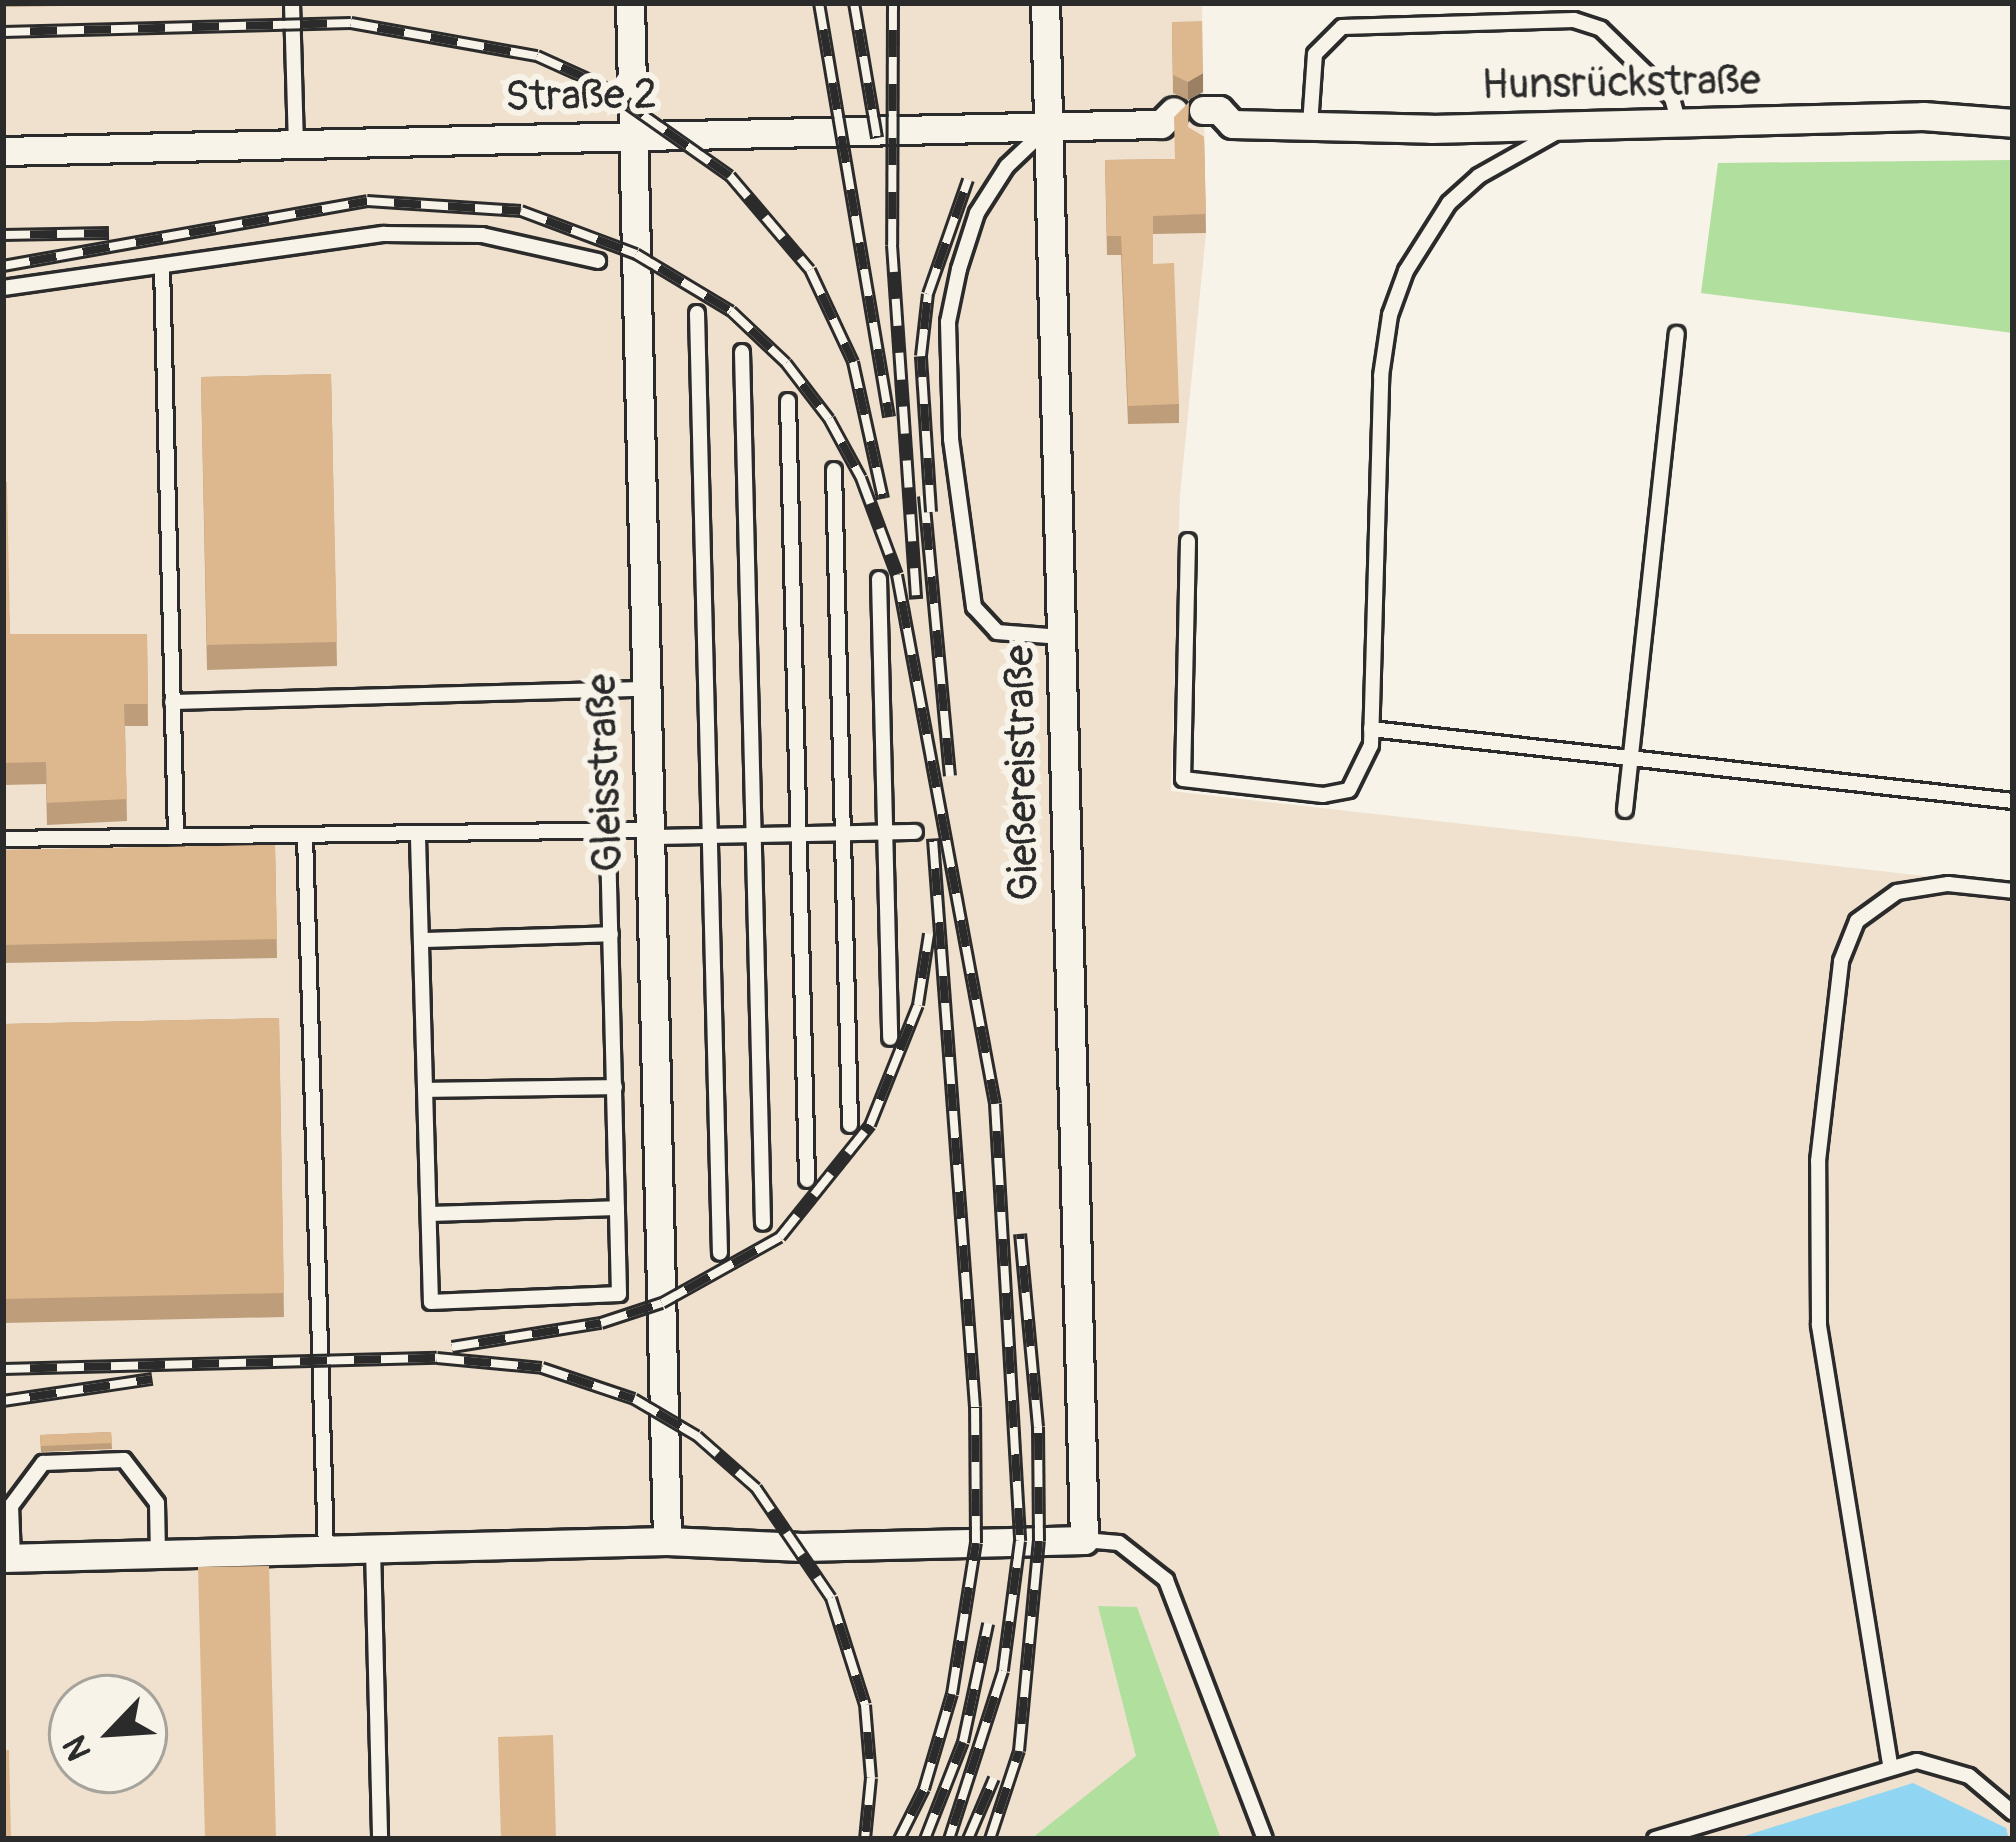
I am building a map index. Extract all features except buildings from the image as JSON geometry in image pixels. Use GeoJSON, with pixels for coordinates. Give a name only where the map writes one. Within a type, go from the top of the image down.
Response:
{"type":"FeatureCollection","features":[{"type":"Feature","properties":{"kind":"street","name":"Gleisstraße"},"geometry":{"type":"LineString","coordinates":[[630,3],[667,1541]]}},
{"type":"Feature","properties":{"kind":"street","name":"Gießereistraße"},"geometry":{"type":"LineString","coordinates":[[1045,3],[1084,1540]]}},
{"type":"Feature","properties":{"kind":"street","name":"Hunsrückstraße"},"geometry":{"type":"LineString","coordinates":[[1204,124],[1220,138],[1232,124],[1567,127],[1923,116],[2013,123]]}},
{"type":"Feature","properties":{"kind":"street","name":"Straße 2"},"geometry":{"type":"LineString","coordinates":[[3,151],[1170,125]]}},
{"type":"Feature","properties":{"kind":"street"},"geometry":{"type":"LineString","coordinates":[[8,1558],[667,1541],[802,1547],[1084,1540]]}},
{"type":"Feature","properties":{"kind":"lane"},"geometry":{"type":"LineString","coordinates":[[292,3],[296,144]]}},
{"type":"Feature","properties":{"kind":"lane"},"geometry":{"type":"LineString","coordinates":[[1310,125],[1315,54],[1342,27],[1574,20],[1601,28],[1672,98],[1679,124]]}},
{"type":"Feature","properties":{"kind":"lane"},"geometry":{"type":"LineString","coordinates":[[1048,127],[1007,166],[977,213],[959,269],[948,322],[951,440],[974,607],[997,632],[1061,637]]}},
{"type":"Feature","properties":{"kind":"lane"},"geometry":{"type":"LineString","coordinates":[[1188,542],[1183,778],[1287,792],[1349,790],[1364,770],[1371,729],[1381,376],[1390,315],[1406,271],[1449,203],[1479,176],[1567,127]]}},
{"type":"Feature","properties":{"kind":"lane"},"geometry":{"type":"LineString","coordinates":[[3,288],[433,232],[598,261]]}},
{"type":"Feature","properties":{"kind":"lane"},"geometry":{"type":"LineString","coordinates":[[162,266],[176,836]]}},
{"type":"Feature","properties":{"kind":"lane"},"geometry":{"type":"LineString","coordinates":[[697,313],[720,1253]]}},
{"type":"Feature","properties":{"kind":"lane"},"geometry":{"type":"LineString","coordinates":[[1625,810],[1677,334]]}},
{"type":"Feature","properties":{"kind":"lane"},"geometry":{"type":"LineString","coordinates":[[742,352],[763,1222]]}},
{"type":"Feature","properties":{"kind":"lane"},"geometry":{"type":"LineString","coordinates":[[788,401],[807,1180]]}},
{"type":"Feature","properties":{"kind":"lane"},"geometry":{"type":"LineString","coordinates":[[833,470],[850,1125]]}},
{"type":"Feature","properties":{"kind":"lane"},"geometry":{"type":"LineString","coordinates":[[879,579],[890,1037]]}},
{"type":"Feature","properties":{"kind":"lane"},"geometry":{"type":"LineString","coordinates":[[172,702],[644,689]]}},
{"type":"Feature","properties":{"kind":"lane"},"geometry":{"type":"LineString","coordinates":[[1371,729],[2013,801]]}},
{"type":"Feature","properties":{"kind":"lane"},"geometry":{"type":"LineString","coordinates":[[418,838],[431,1302],[619,1294],[608,831]]}},
{"type":"Feature","properties":{"kind":"lane"},"geometry":{"type":"LineString","coordinates":[[3,839],[914,832]]}},
{"type":"Feature","properties":{"kind":"lane"},"geometry":{"type":"LineString","coordinates":[[305,836],[326,1550]]}},
{"type":"Feature","properties":{"kind":"lane"},"geometry":{"type":"LineString","coordinates":[[1890,1764],[1819,1325],[1818,1161],[1841,961],[1857,921],[1898,892],[1948,884],[2013,892]]}},
{"type":"Feature","properties":{"kind":"lane"},"geometry":{"type":"LineString","coordinates":[[424,940],[611,934]]}},
{"type":"Feature","properties":{"kind":"lane"},"geometry":{"type":"LineString","coordinates":[[427,1090],[615,1087]]}},
{"type":"Feature","properties":{"kind":"lane"},"geometry":{"type":"LineString","coordinates":[[429,1214],[617,1208]]}},
{"type":"Feature","properties":{"kind":"lane"},"geometry":{"type":"LineString","coordinates":[[8,1558],[11,1506],[43,1462],[124,1460],[157,1502],[158,1554]]}},
{"type":"Feature","properties":{"kind":"lane"},"geometry":{"type":"LineString","coordinates":[[1084,1540],[1119,1543],[1166,1580],[1265,1839]]}},
{"type":"Feature","properties":{"kind":"lane"},"geometry":{"type":"LineString","coordinates":[[373,1548],[380,1839]]}},
{"type":"Feature","properties":{"kind":"lane"},"geometry":{"type":"LineString","coordinates":[[1655,1839],[1688,1834],[1890,1764],[1938,1764],[2012,1807]]}},
{"type":"Feature","properties":{"kind":"shaded area"},"geometry":{"type":"Polygon","coordinates":[[[3,3],[1202,3],[1206,233],[1180,495],[1171,791],[2013,886],[2013,1839],[3,1839],[3,3]]]}},
{"type":"Feature","properties":{"kind":"green space"},"geometry":{"type":"Polygon","coordinates":[[[2013,160],[2013,333],[1701,293],[1718,163],[2013,160]]]}},
{"type":"Feature","properties":{"kind":"green space"},"geometry":{"type":"Polygon","coordinates":[[[1098,1606],[1137,1607],[1221,1839],[1031,1839],[1136,1756],[1098,1606]]]}},
{"type":"Feature","properties":{"kind":"water"},"geometry":{"type":"Polygon","coordinates":[[[1913,1783],[2006,1828],[2009,1839],[1735,1839],[1913,1783]]]}},
{"type":"Feature","properties":{"kind":"railway"},"geometry":{"type":"LineString","coordinates":[[819,3],[889,417]]}},
{"type":"Feature","properties":{"kind":"railway"},"geometry":{"type":"LineString","coordinates":[[854,3],[877,138]]}},
{"type":"Feature","properties":{"kind":"railway"},"geometry":{"type":"LineString","coordinates":[[893,3],[892,245],[916,599]]}},
{"type":"Feature","properties":{"kind":"railway"},"geometry":{"type":"LineString","coordinates":[[3,32],[351,23],[537,56],[599,84],[730,176],[810,270],[853,362],[883,499]]}},
{"type":"Feature","properties":{"kind":"railway"},"geometry":{"type":"LineString","coordinates":[[931,512],[921,356],[928,294],[968,180]]}},
{"type":"Feature","properties":{"kind":"railway"},"geometry":{"type":"LineString","coordinates":[[3,266],[367,201],[521,211],[636,254],[731,311],[786,363],[829,419],[861,478],[897,575],[995,1104],[1020,1541],[1003,1671],[949,1839]]}},
{"type":"Feature","properties":{"kind":"railway"},"geometry":{"type":"LineString","coordinates":[[3,235],[109,233]]}},
{"type":"Feature","properties":{"kind":"railway"},"geometry":{"type":"LineString","coordinates":[[924,496],[950,776]]}},
{"type":"Feature","properties":{"kind":"railway"},"geometry":{"type":"LineString","coordinates":[[899,1839],[924,1789],[952,1694],[976,1543],[975,1407],[933,839]]}},
{"type":"Feature","properties":{"kind":"railway"},"geometry":{"type":"LineString","coordinates":[[452,1347],[601,1323],[662,1303],[780,1237],[870,1125],[918,1005],[929,934]]}},
{"type":"Feature","properties":{"kind":"railway"},"geometry":{"type":"LineString","coordinates":[[990,1839],[1019,1751],[1039,1541],[1038,1427],[1020,1234]]}},
{"type":"Feature","properties":{"kind":"railway"},"geometry":{"type":"LineString","coordinates":[[3,1369],[437,1358],[542,1368],[634,1399],[697,1436],[756,1488],[831,1598],[865,1705],[871,1778],[865,1839]]}},
{"type":"Feature","properties":{"kind":"railway"},"geometry":{"type":"LineString","coordinates":[[3,1401],[152,1379]]}},
{"type":"Feature","properties":{"kind":"railway"},"geometry":{"type":"LineString","coordinates":[[925,1839],[963,1742],[988,1624]]}},
{"type":"Feature","properties":{"kind":"railway"},"geometry":{"type":"LineString","coordinates":[[968,1839],[994,1778]]}}]}
